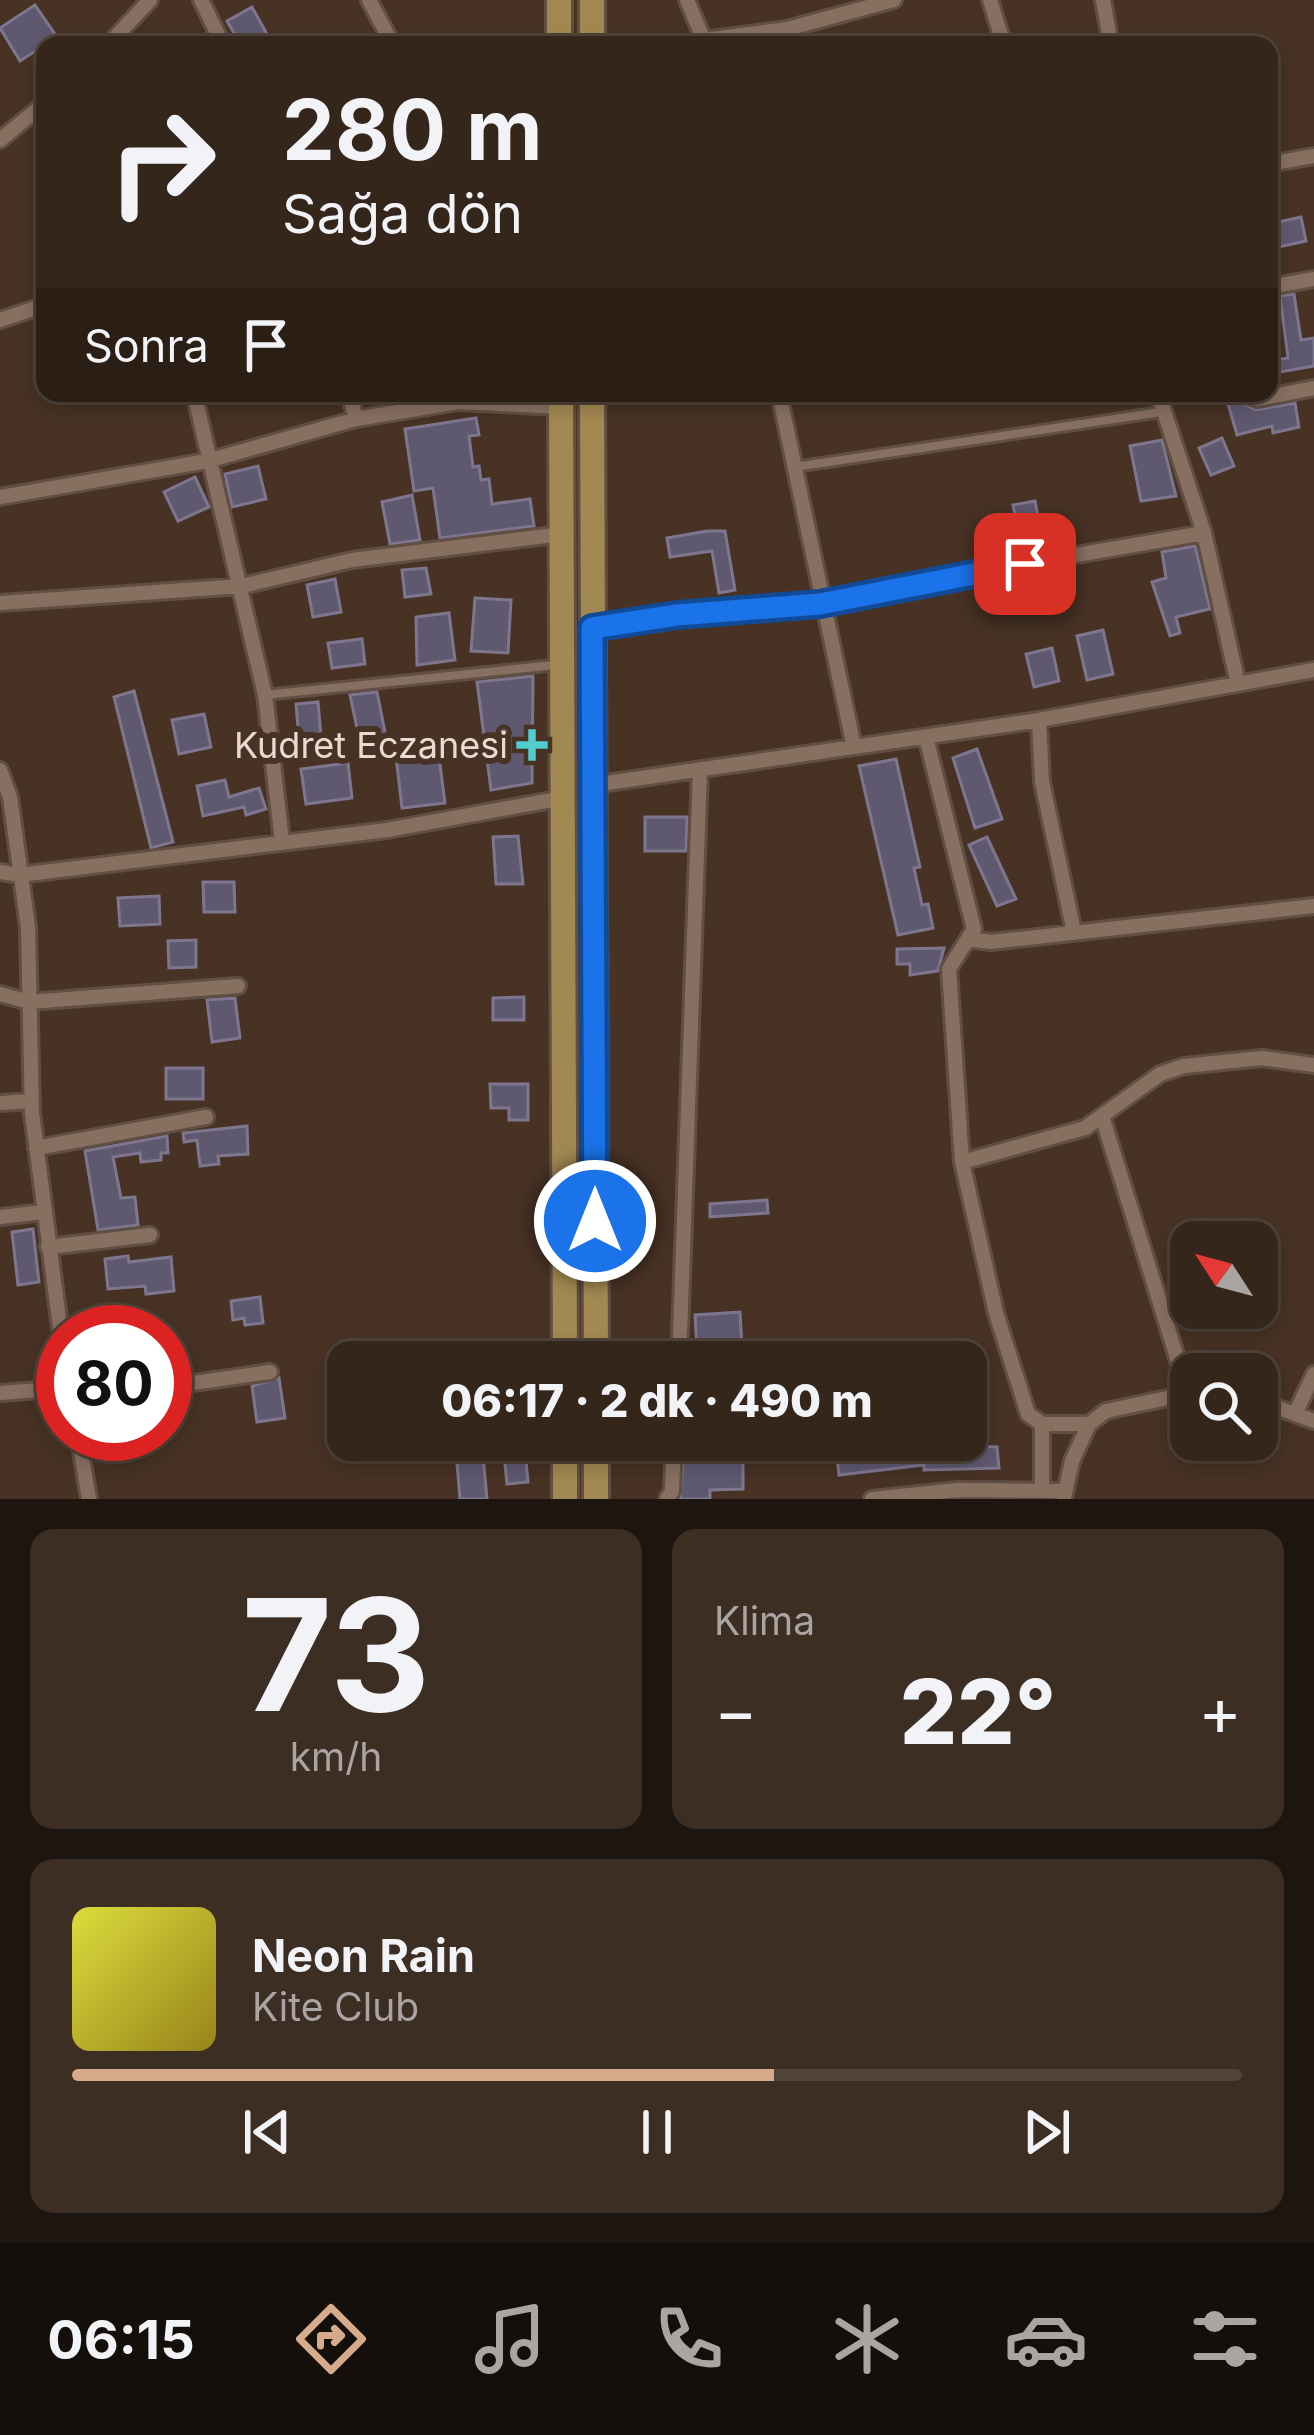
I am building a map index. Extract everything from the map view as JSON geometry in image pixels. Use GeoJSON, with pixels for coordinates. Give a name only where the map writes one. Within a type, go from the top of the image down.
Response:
{"type":"FeatureCollection","features":[{"type":"Feature","properties":{"kind":"highway"},"geometry":{"type":"LineString","coordinates":[[559,0],[559,36]]}},
{"type":"Feature","properties":{"kind":"highway"},"geometry":{"type":"LineString","coordinates":[[592,0],[592,36]]}},
{"type":"Feature","properties":{"kind":"highway"},"geometry":{"type":"LineString","coordinates":[[561,402],[565,1341]]}},
{"type":"Feature","properties":{"kind":"highway"},"geometry":{"type":"LineString","coordinates":[[592,402],[596,1341]]}},
{"type":"Feature","properties":{"kind":"highway"},"geometry":{"type":"LineString","coordinates":[[565,1499],[566,1461]]}},
{"type":"Feature","properties":{"kind":"highway"},"geometry":{"type":"LineString","coordinates":[[596,1461],[596,1499]]}},
{"type":"Feature","properties":{"kind":"street"},"geometry":{"type":"LineString","coordinates":[[116,36],[149,0]]}},
{"type":"Feature","properties":{"kind":"street"},"geometry":{"type":"LineString","coordinates":[[201,0],[219,36]]}},
{"type":"Feature","properties":{"kind":"street"},"geometry":{"type":"LineString","coordinates":[[369,0],[388,36]]}},
{"type":"Feature","properties":{"kind":"street"},"geometry":{"type":"LineString","coordinates":[[688,0],[702,36]]}},
{"type":"Feature","properties":{"kind":"street"},"geometry":{"type":"LineString","coordinates":[[746,36],[894,0]]}},
{"type":"Feature","properties":{"kind":"street"},"geometry":{"type":"LineString","coordinates":[[989,0],[1001,36]]}},
{"type":"Feature","properties":{"kind":"street"},"geometry":{"type":"LineString","coordinates":[[1103,0],[1109,36]]}},
{"type":"Feature","properties":{"kind":"street"},"geometry":{"type":"LineString","coordinates":[[0,140],[36,111]]}},
{"type":"Feature","properties":{"kind":"street"},"geometry":{"type":"LineString","coordinates":[[1278,162],[1314,156]]}},
{"type":"Feature","properties":{"kind":"street"},"geometry":{"type":"LineString","coordinates":[[1278,285],[1314,279]]}},
{"type":"Feature","properties":{"kind":"street"},"geometry":{"type":"LineString","coordinates":[[0,320],[36,308]]}},
{"type":"Feature","properties":{"kind":"street"},"geometry":{"type":"LineString","coordinates":[[1278,395],[1314,388]]}},
{"type":"Feature","properties":{"kind":"street"},"geometry":{"type":"LineString","coordinates":[[196,402],[265,695],[282,841]]}},
{"type":"Feature","properties":{"kind":"street"},"geometry":{"type":"LineString","coordinates":[[351,402],[356,419]]}},
{"type":"Feature","properties":{"kind":"street"},"geometry":{"type":"LineString","coordinates":[[0,497],[207,461],[356,419],[458,402]]}},
{"type":"Feature","properties":{"kind":"street"},"geometry":{"type":"LineString","coordinates":[[781,402],[854,747]]}},
{"type":"Feature","properties":{"kind":"street"},"geometry":{"type":"LineString","coordinates":[[1159,402],[1204,533],[1238,684]]}},
{"type":"Feature","properties":{"kind":"street"},"geometry":{"type":"LineString","coordinates":[[592,628],[677,615],[820,604],[891,587],[1204,533]]}},
{"type":"Feature","properties":{"kind":"street"},"geometry":{"type":"LineString","coordinates":[[0,603],[242,586],[352,560],[562,534]]}},
{"type":"Feature","properties":{"kind":"street"},"geometry":{"type":"LineString","coordinates":[[593,784],[1039,720],[1314,670]]}},
{"type":"Feature","properties":{"kind":"street"},"geometry":{"type":"LineString","coordinates":[[1039,720],[1042,782],[1074,932]]}},
{"type":"Feature","properties":{"kind":"street"},"geometry":{"type":"LineString","coordinates":[[926,736],[974,929],[949,968],[962,1162],[996,1313],[1028,1414],[1042,1424],[1089,1424]]}},
{"type":"Feature","properties":{"kind":"street"},"geometry":{"type":"LineString","coordinates":[[680,1341],[700,769]]}},
{"type":"Feature","properties":{"kind":"street"},"geometry":{"type":"LineString","coordinates":[[0,770],[10,796],[28,927],[31,1101],[57,1305]]}},
{"type":"Feature","properties":{"kind":"street"},"geometry":{"type":"LineString","coordinates":[[0,872],[19,875],[387,830],[563,798]]}},
{"type":"Feature","properties":{"kind":"street"},"geometry":{"type":"LineString","coordinates":[[968,939],[991,942],[1314,906]]}},
{"type":"Feature","properties":{"kind":"street"},"geometry":{"type":"LineString","coordinates":[[0,994],[29,1002],[238,986]]}},
{"type":"Feature","properties":{"kind":"street"},"geometry":{"type":"LineString","coordinates":[[962,1162],[1085,1128],[1160,1074],[1184,1066],[1262,1058],[1314,1065]]}},
{"type":"Feature","properties":{"kind":"street"},"geometry":{"type":"LineString","coordinates":[[0,1103],[31,1101]]}},
{"type":"Feature","properties":{"kind":"street"},"geometry":{"type":"LineString","coordinates":[[1102,1116],[1176,1353]]}},
{"type":"Feature","properties":{"kind":"street"},"geometry":{"type":"LineString","coordinates":[[36,1148],[206,1118]]}},
{"type":"Feature","properties":{"kind":"street"},"geometry":{"type":"LineString","coordinates":[[0,1217],[43,1212]]}},
{"type":"Feature","properties":{"kind":"street"},"geometry":{"type":"LineString","coordinates":[[48,1246],[150,1235]]}},
{"type":"Feature","properties":{"kind":"street"},"geometry":{"type":"LineString","coordinates":[[192,1384],[270,1372]]}},
{"type":"Feature","properties":{"kind":"street"},"geometry":{"type":"LineString","coordinates":[[1296,1412],[1314,1374]]}},
{"type":"Feature","properties":{"kind":"street"},"geometry":{"type":"LineString","coordinates":[[0,1394],[36,1391]]}},
{"type":"Feature","properties":{"kind":"street"},"geometry":{"type":"LineString","coordinates":[[872,1499],[958,1490],[1064,1495],[1089,1424],[1106,1411],[1170,1397]]}},
{"type":"Feature","properties":{"kind":"street"},"geometry":{"type":"LineString","coordinates":[[1278,1406],[1314,1420]]}},
{"type":"Feature","properties":{"kind":"street"},"geometry":{"type":"LineString","coordinates":[[1042,1424],[1042,1491]]}},
{"type":"Feature","properties":{"kind":"street"},"geometry":{"type":"LineString","coordinates":[[83,1461],[89,1499]]}},
{"type":"Feature","properties":{"kind":"street"},"geometry":{"type":"LineString","coordinates":[[667,1499],[672,1491],[673,1461]]}},
{"type":"Feature","properties":{"kind":"lane"},"geometry":{"type":"LineString","coordinates":[[794,468],[1161,412]]}},
{"type":"Feature","properties":{"kind":"lane"},"geometry":{"type":"LineString","coordinates":[[265,695],[562,664]]}},
{"type":"Feature","properties":{"kind":"building"},"geometry":{"type":"Polygon","coordinates":[[[35,5],[56,36],[36,36],[36,51],[20,61],[0,28],[35,5]]]}},
{"type":"Feature","properties":{"kind":"building"},"geometry":{"type":"Polygon","coordinates":[[[252,7],[268,36],[236,36],[227,21],[252,7]]]}},
{"type":"Feature","properties":{"kind":"building"},"geometry":{"type":"Polygon","coordinates":[[[1301,217],[1306,241],[1278,247],[1278,222],[1301,217]]]}},
{"type":"Feature","properties":{"kind":"building"},"geometry":{"type":"Polygon","coordinates":[[[1294,294],[1301,340],[1314,338],[1314,366],[1278,372],[1278,360],[1288,358],[1280,296],[1294,294]]]}},
{"type":"Feature","properties":{"kind":"building"},"geometry":{"type":"Polygon","coordinates":[[[1228,402],[1241,402],[1255,410],[1295,403],[1299,427],[1273,433],[1272,426],[1237,435],[1228,402]]]}},
{"type":"Feature","properties":{"kind":"building"},"geometry":{"type":"Polygon","coordinates":[[[476,418],[479,435],[469,436],[473,467],[479,466],[481,480],[489,479],[492,504],[530,499],[534,526],[440,538],[433,488],[414,491],[405,429],[476,418]]]}},
{"type":"Feature","properties":{"kind":"building"},"geometry":{"type":"Polygon","coordinates":[[[1222,438],[1234,466],[1211,475],[1199,448],[1222,438]]]}},
{"type":"Feature","properties":{"kind":"building"},"geometry":{"type":"Polygon","coordinates":[[[1162,440],[1176,496],[1141,501],[1130,446],[1162,440]]]}},
{"type":"Feature","properties":{"kind":"building"},"geometry":{"type":"Polygon","coordinates":[[[258,466],[266,499],[232,507],[225,474],[258,466]]]}},
{"type":"Feature","properties":{"kind":"building"},"geometry":{"type":"Polygon","coordinates":[[[195,477],[209,507],[178,521],[164,492],[195,477]]]}},
{"type":"Feature","properties":{"kind":"building"},"geometry":{"type":"Polygon","coordinates":[[[412,495],[420,540],[390,544],[382,502],[412,495]]]}},
{"type":"Feature","properties":{"kind":"building"},"geometry":{"type":"Polygon","coordinates":[[[1035,501],[1042,537],[1020,541],[1013,505],[1035,501]]]}},
{"type":"Feature","properties":{"kind":"building"},"geometry":{"type":"Polygon","coordinates":[[[725,531],[735,590],[719,593],[712,551],[670,557],[667,538],[725,531]]]}},
{"type":"Feature","properties":{"kind":"building"},"geometry":{"type":"Polygon","coordinates":[[[1195,546],[1210,609],[1176,617],[1180,633],[1170,636],[1152,582],[1166,578],[1162,552],[1195,546]]]}},
{"type":"Feature","properties":{"kind":"building"},"geometry":{"type":"Polygon","coordinates":[[[426,568],[431,594],[405,597],[402,570],[426,568]]]}},
{"type":"Feature","properties":{"kind":"building"},"geometry":{"type":"Polygon","coordinates":[[[335,579],[341,612],[313,617],[307,585],[335,579]]]}},
{"type":"Feature","properties":{"kind":"building"},"geometry":{"type":"Polygon","coordinates":[[[475,598],[511,600],[508,653],[471,651],[475,598]]]}},
{"type":"Feature","properties":{"kind":"building"},"geometry":{"type":"Polygon","coordinates":[[[449,613],[455,660],[417,665],[416,617],[449,613]]]}},
{"type":"Feature","properties":{"kind":"building"},"geometry":{"type":"Polygon","coordinates":[[[1103,630],[1113,674],[1087,680],[1077,636],[1103,630]]]}},
{"type":"Feature","properties":{"kind":"building"},"geometry":{"type":"Polygon","coordinates":[[[362,639],[365,664],[332,668],[328,643],[362,639]]]}},
{"type":"Feature","properties":{"kind":"building"},"geometry":{"type":"Polygon","coordinates":[[[1052,648],[1059,681],[1034,687],[1026,654],[1052,648]]]}},
{"type":"Feature","properties":{"kind":"building"},"geometry":{"type":"Polygon","coordinates":[[[533,676],[532,783],[491,790],[477,682],[533,676]]]}},
{"type":"Feature","properties":{"kind":"building"},"geometry":{"type":"Polygon","coordinates":[[[134,691],[173,842],[151,848],[114,697],[134,691]]]}},
{"type":"Feature","properties":{"kind":"building"},"geometry":{"type":"Polygon","coordinates":[[[377,692],[388,747],[437,741],[445,803],[402,808],[396,757],[368,761],[364,732],[358,733],[350,695],[377,692]]]}},
{"type":"Feature","properties":{"kind":"building"},"geometry":{"type":"Polygon","coordinates":[[[318,702],[321,737],[299,739],[296,704],[318,702]]]}},
{"type":"Feature","properties":{"kind":"building"},"geometry":{"type":"Polygon","coordinates":[[[204,714],[211,747],[179,754],[172,720],[204,714]]]}},
{"type":"Feature","properties":{"kind":"building"},"geometry":{"type":"Polygon","coordinates":[[[977,749],[1002,819],[975,828],[953,758],[977,749]]]}},
{"type":"Feature","properties":{"kind":"building"},"geometry":{"type":"Polygon","coordinates":[[[896,759],[920,867],[914,868],[922,905],[928,904],[933,928],[898,935],[859,766],[896,759]]]}},
{"type":"Feature","properties":{"kind":"building"},"geometry":{"type":"Polygon","coordinates":[[[348,763],[352,798],[306,804],[301,769],[348,763]]]}},
{"type":"Feature","properties":{"kind":"building"},"geometry":{"type":"Polygon","coordinates":[[[225,780],[229,797],[259,788],[266,809],[246,815],[244,807],[203,816],[197,786],[225,780]]]}},
{"type":"Feature","properties":{"kind":"building"},"geometry":{"type":"Polygon","coordinates":[[[645,817],[687,817],[686,851],[645,851],[645,817]]]}},
{"type":"Feature","properties":{"kind":"building"},"geometry":{"type":"Polygon","coordinates":[[[518,836],[523,884],[496,884],[493,837],[518,836]]]}},
{"type":"Feature","properties":{"kind":"building"},"geometry":{"type":"Polygon","coordinates":[[[987,837],[1016,899],[997,906],[969,845],[987,837]]]}},
{"type":"Feature","properties":{"kind":"building"},"geometry":{"type":"Polygon","coordinates":[[[203,882],[234,882],[235,912],[204,912],[203,882]]]}},
{"type":"Feature","properties":{"kind":"building"},"geometry":{"type":"Polygon","coordinates":[[[159,896],[160,924],[120,926],[118,898],[159,896]]]}},
{"type":"Feature","properties":{"kind":"building"},"geometry":{"type":"Polygon","coordinates":[[[196,940],[196,967],[169,968],[168,941],[196,940]]]}},
{"type":"Feature","properties":{"kind":"building"},"geometry":{"type":"Polygon","coordinates":[[[944,948],[938,971],[910,975],[910,964],[897,964],[897,949],[944,948]]]}},
{"type":"Feature","properties":{"kind":"building"},"geometry":{"type":"Polygon","coordinates":[[[524,997],[524,1020],[493,1020],[493,998],[524,997]]]}},
{"type":"Feature","properties":{"kind":"building"},"geometry":{"type":"Polygon","coordinates":[[[235,998],[240,1038],[212,1042],[207,1000],[235,998]]]}},
{"type":"Feature","properties":{"kind":"building"},"geometry":{"type":"Polygon","coordinates":[[[166,1068],[203,1068],[203,1099],[166,1099],[166,1068]]]}},
{"type":"Feature","properties":{"kind":"building"},"geometry":{"type":"Polygon","coordinates":[[[490,1084],[528,1084],[528,1120],[509,1120],[509,1108],[491,1108],[490,1084]]]}},
{"type":"Feature","properties":{"kind":"building"},"geometry":{"type":"Polygon","coordinates":[[[247,1126],[248,1154],[218,1156],[219,1164],[200,1166],[197,1140],[184,1142],[183,1133],[247,1126]]]}},
{"type":"Feature","properties":{"kind":"building"},"geometry":{"type":"Polygon","coordinates":[[[167,1136],[168,1153],[161,1153],[161,1160],[141,1162],[140,1153],[113,1157],[121,1198],[135,1197],[138,1225],[98,1230],[85,1151],[167,1136]]]}},
{"type":"Feature","properties":{"kind":"building"},"geometry":{"type":"Polygon","coordinates":[[[767,1200],[768,1213],[710,1217],[710,1204],[767,1200]]]}},
{"type":"Feature","properties":{"kind":"building"},"geometry":{"type":"Polygon","coordinates":[[[33,1229],[39,1282],[18,1285],[12,1232],[33,1229]]]}},
{"type":"Feature","properties":{"kind":"building"},"geometry":{"type":"Polygon","coordinates":[[[128,1256],[129,1262],[171,1257],[174,1291],[146,1294],[145,1286],[108,1289],[105,1259],[128,1256]]]}},
{"type":"Feature","properties":{"kind":"building"},"geometry":{"type":"Polygon","coordinates":[[[260,1297],[263,1323],[245,1325],[244,1318],[233,1320],[231,1301],[260,1297]]]}},
{"type":"Feature","properties":{"kind":"building"},"geometry":{"type":"Polygon","coordinates":[[[740,1312],[742,1341],[696,1341],[695,1315],[740,1312]]]}},
{"type":"Feature","properties":{"kind":"building"},"geometry":{"type":"Polygon","coordinates":[[[279,1378],[285,1418],[257,1422],[252,1386],[279,1378]]]}},
{"type":"Feature","properties":{"kind":"building"},"geometry":{"type":"Polygon","coordinates":[[[987,1447],[997,1447],[999,1468],[924,1470],[924,1465],[839,1475],[838,1461],[987,1461],[987,1447]]]}},
{"type":"Feature","properties":{"kind":"building"},"geometry":{"type":"Polygon","coordinates":[[[457,1461],[483,1461],[487,1499],[460,1499],[457,1461]]]}},
{"type":"Feature","properties":{"kind":"building"},"geometry":{"type":"Polygon","coordinates":[[[505,1461],[526,1461],[528,1482],[507,1484],[505,1461]]]}},
{"type":"Feature","properties":{"kind":"building"},"geometry":{"type":"Polygon","coordinates":[[[683,1461],[743,1461],[743,1489],[710,1490],[710,1499],[680,1499],[683,1461]]]}},
{"type":"Feature","properties":{"kind":"place","name":"Kudret Eczanesi"},"geometry":{"type":"Point","coordinates":[532,745]}},
{"type":"Feature","properties":{"kind":"route"},"geometry":{"type":"LineString","coordinates":[[595,1221],[592,628],[677,615],[820,604],[1025,564]]}}]}
